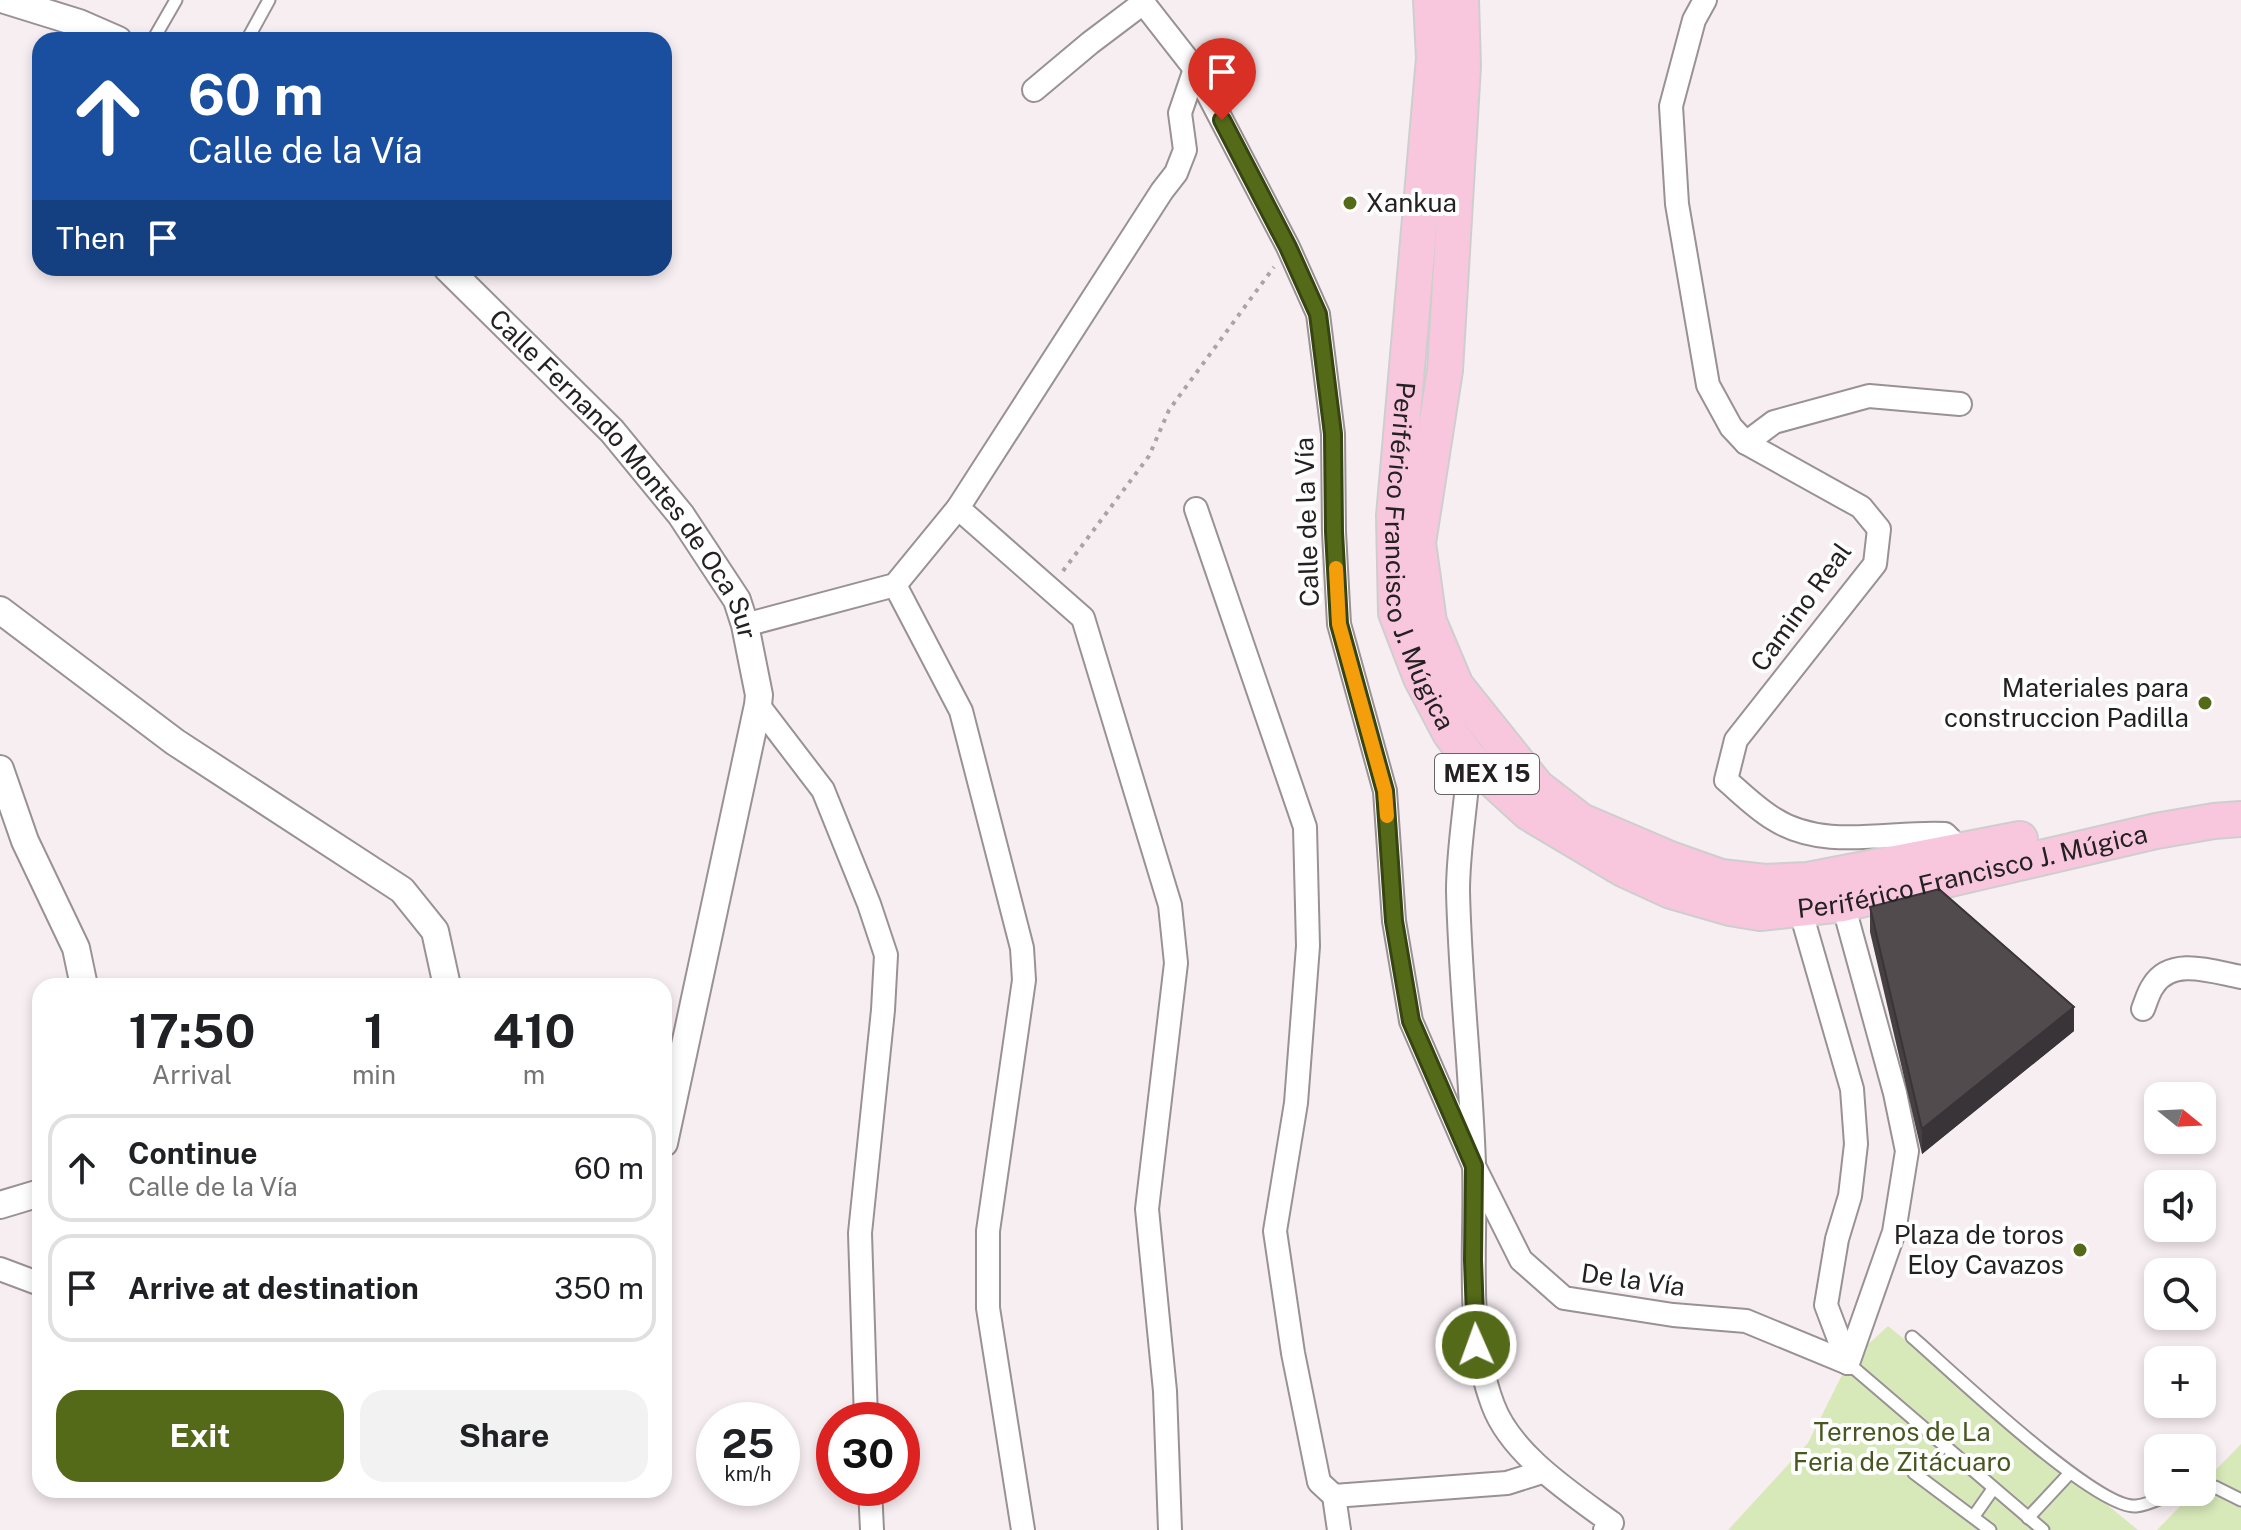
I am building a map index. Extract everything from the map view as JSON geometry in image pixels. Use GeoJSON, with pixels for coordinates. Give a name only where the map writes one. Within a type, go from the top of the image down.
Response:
{"type":"FeatureCollection","features":[{"type":"Feature","properties":{"kind":"main road","name":"Periférico Francisco J. Múgica"},"geometry":{"type":"LineString","coordinates":[[1431,0],[1434,58],[1394,516],[1396,613],[1421,678],[1450,733],[1469,758],[1529,813],[1623,869],[1671,891],[1760,913],[1843,904],[2156,831],[2241,819]]}},
{"type":"Feature","properties":{"kind":"main road","name":"Periférico Francisco J. Múgica"},"geometry":{"type":"LineString","coordinates":[[1461,0],[1463,66],[1445,370],[1418,543],[1429,622],[1456,686],[1537,787],[1581,821],[1670,859],[1721,877],[1765,882],[1808,880],[2197,804],[2241,799]]}},
{"type":"Feature","properties":{"kind":"street"},"geometry":{"type":"LineString","coordinates":[[5,0],[100,32]]}},
{"type":"Feature","properties":{"kind":"street","name":"Camino Real"},"geometry":{"type":"LineString","coordinates":[[1705,0],[1694,20],[1671,106],[1677,204],[1708,385],[1731,427],[1746,443],[1861,507],[1879,529],[1875,564],[1736,740],[1726,780],[1775,820],[1795,830],[1820,837],[1945,834],[1962,851]]}},
{"type":"Feature","properties":{"kind":"street"},"geometry":{"type":"LineString","coordinates":[[1034,90],[1142,2]]}},
{"type":"Feature","properties":{"kind":"street","name":"Calle de la Vía"},"geometry":{"type":"LineString","coordinates":[[1142,2],[1195,69],[1288,247],[1318,314],[1333,434],[1339,624],[1385,791],[1394,921],[1411,1021],[1474,1166]]}},
{"type":"Feature","properties":{"kind":"street"},"geometry":{"type":"LineString","coordinates":[[745,625],[895,585],[958,508],[1176,173],[1185,150],[1180,113],[1195,69]]}},
{"type":"Feature","properties":{"kind":"street","name":"Calle Fernando Montes de Oca Sur"},"geometry":{"type":"LineString","coordinates":[[455,276],[612,431],[681,515],[737,600],[745,625],[759,695],[758,705],[672,1106]]}},
{"type":"Feature","properties":{"kind":"street"},"geometry":{"type":"LineString","coordinates":[[1746,443],[1774,422],[1869,396],[1960,404]]}},
{"type":"Feature","properties":{"kind":"street"},"geometry":{"type":"LineString","coordinates":[[958,508],[1083,618],[1170,905],[1176,963],[1147,1209],[1165,1391],[1170,1530]]}},
{"type":"Feature","properties":{"kind":"street"},"geometry":{"type":"LineString","coordinates":[[1196,509],[1305,827],[1308,946],[1296,1103],[1275,1231],[1293,1353],[1319,1482],[1334,1496],[1339,1530]]}},
{"type":"Feature","properties":{"kind":"street"},"geometry":{"type":"LineString","coordinates":[[895,585],[961,711],[1022,948],[1024,980],[988,1231],[988,1308],[1023,1530]]}},
{"type":"Feature","properties":{"kind":"street"},"geometry":{"type":"LineString","coordinates":[[0,610],[175,742],[402,890],[435,931],[445,978]]}},
{"type":"Feature","properties":{"kind":"street"},"geometry":{"type":"LineString","coordinates":[[758,705],[823,790],[886,955],[860,1233],[865,1402]]}},
{"type":"Feature","properties":{"kind":"street"},"geometry":{"type":"LineString","coordinates":[[1469,758],[1458,889],[1474,1166],[1476,1345],[1493,1408],[1517,1444],[1542,1472],[1613,1528]]}},
{"type":"Feature","properties":{"kind":"street"},"geometry":{"type":"LineString","coordinates":[[0,769],[25,841],[76,948],[82,978]]}},
{"type":"Feature","properties":{"kind":"street"},"geometry":{"type":"LineString","coordinates":[[1843,904],[1912,1147],[1894,1232],[1848,1363]]}},
{"type":"Feature","properties":{"kind":"street"},"geometry":{"type":"LineString","coordinates":[[1800,909],[1852,1089],[1856,1144],[1850,1196],[1837,1239],[1826,1305],[1848,1363]]}},
{"type":"Feature","properties":{"kind":"street"},"geometry":{"type":"LineString","coordinates":[[2143,1009],[2154,983],[2170,971],[2194,968],[2241,977]]}},
{"type":"Feature","properties":{"kind":"street","name":"De la Vía"},"geometry":{"type":"LineString","coordinates":[[1474,1166],[1521,1260],[1564,1298],[1673,1315],[1746,1321],[1848,1363]]}},
{"type":"Feature","properties":{"kind":"street"},"geometry":{"type":"LineString","coordinates":[[0,1205],[32,1195]]}},
{"type":"Feature","properties":{"kind":"street"},"geometry":{"type":"LineString","coordinates":[[0,1269],[32,1281]]}},
{"type":"Feature","properties":{"kind":"street"},"geometry":{"type":"LineString","coordinates":[[1334,1496],[1507,1483],[1542,1472]]}},
{"type":"Feature","properties":{"kind":"street"},"geometry":{"type":"LineString","coordinates":[[871,1506],[872,1530]]}},
{"type":"Feature","properties":{"kind":"lane"},"geometry":{"type":"LineString","coordinates":[[158,32],[176,0]]}},
{"type":"Feature","properties":{"kind":"lane"},"geometry":{"type":"LineString","coordinates":[[251,32],[269,0]]}},
{"type":"Feature","properties":{"kind":"lane"},"geometry":{"type":"LineString","coordinates":[[1912,1337],[2069,1474],[2116,1501],[2135,1507],[2144,1504]]}},
{"type":"Feature","properties":{"kind":"lane"},"geometry":{"type":"LineString","coordinates":[[1848,1363],[2043,1530]]}},
{"type":"Feature","properties":{"kind":"lane"},"geometry":{"type":"LineString","coordinates":[[1914,1473],[1990,1530]]}},
{"type":"Feature","properties":{"kind":"lane"},"geometry":{"type":"LineString","coordinates":[[2028,1518],[2069,1474]]}},
{"type":"Feature","properties":{"kind":"lane"},"geometry":{"type":"LineString","coordinates":[[2216,1488],[2241,1500]]}},
{"type":"Feature","properties":{"kind":"lane"},"geometry":{"type":"LineString","coordinates":[[1974,1516],[1993,1489]]}},
{"type":"Feature","properties":{"kind":"path"},"geometry":{"type":"LineString","coordinates":[[1049,589],[1149,456],[1169,410],[1288,247]]}},
{"type":"Feature","properties":{"kind":"green space","name":"Terrenos de La Feria de Zitácuaro"},"geometry":{"type":"Polygon","coordinates":[[[1888,1326],[2138,1530],[1728,1530],[1808,1443],[1848,1363],[1888,1326]]]}},
{"type":"Feature","properties":{"kind":"green space"},"geometry":{"type":"Polygon","coordinates":[[[2241,1444],[2241,1530],[2157,1530],[2180,1506],[2216,1506],[2216,1470],[2241,1444]]]}},
{"type":"Feature","properties":{"kind":"building"},"geometry":{"type":"Polygon","coordinates":[[[1939,889],[2074,1007],[1922,1129],[1870,907],[1939,889]]]}},
{"type":"Feature","properties":{"kind":"slow traffic"},"geometry":{"type":"LineString","coordinates":[[1336,568],[1339,624],[1365,728],[1385,791],[1387,816]]}},
{"type":"Feature","properties":{"kind":"place","name":"Xankua"},"geometry":{"type":"Point","coordinates":[1350,203]}},
{"type":"Feature","properties":{"kind":"place","name":"Materiales para construccion Padilla"},"geometry":{"type":"Point","coordinates":[2205,703]}},
{"type":"Feature","properties":{"kind":"place","name":"Plaza de toros Eloy Cavazos"},"geometry":{"type":"Point","coordinates":[2080,1250]}},
{"type":"Feature","properties":{"kind":"route"},"geometry":{"type":"LineString","coordinates":[[1222,120],[1288,247],[1318,314],[1333,434],[1339,624],[1365,728],[1385,791],[1394,921],[1411,1021],[1474,1166],[1476,1345]]}}]}
